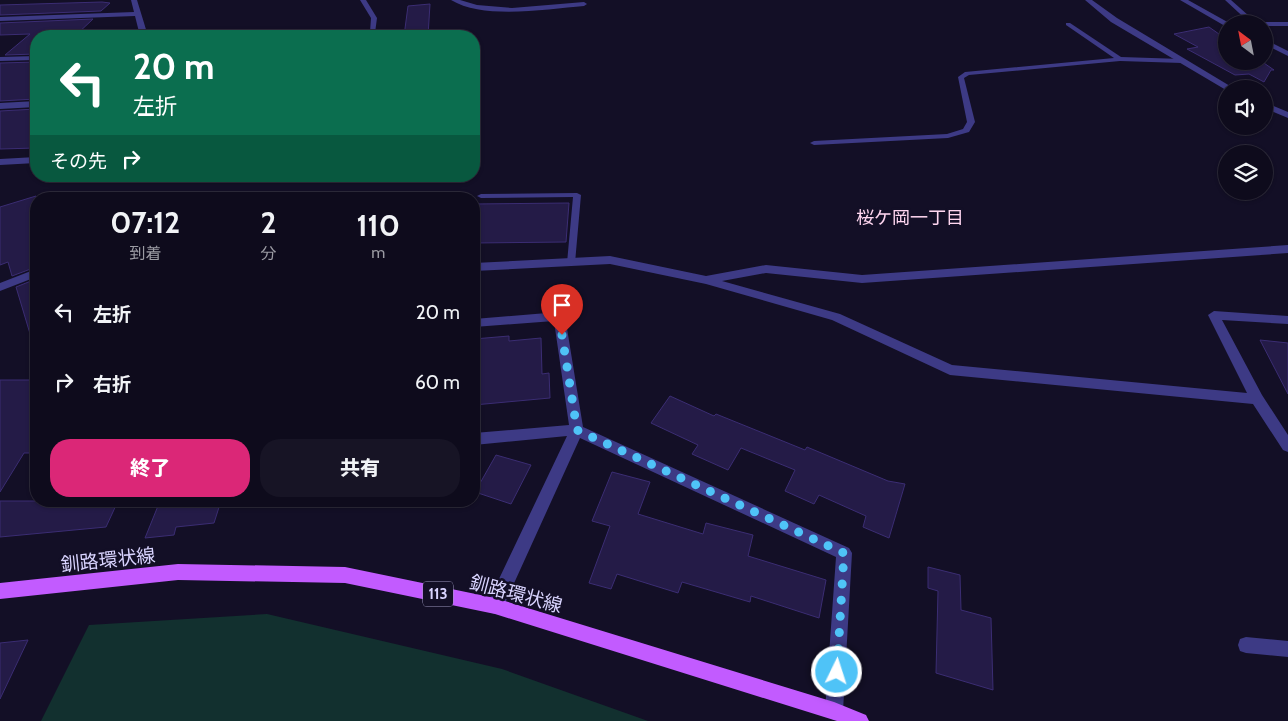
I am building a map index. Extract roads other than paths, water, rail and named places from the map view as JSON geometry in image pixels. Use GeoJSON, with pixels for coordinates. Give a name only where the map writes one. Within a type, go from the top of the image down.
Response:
{"type":"FeatureCollection","features":[{"type":"Feature","properties":{"kind":"main road","name":"釧路環状線"},"geometry":{"type":"LineString","coordinates":[[0,590],[178,572],[345,575],[495,606],[834,711],[860,721]]}},
{"type":"Feature","properties":{"kind":"street"},"geometry":{"type":"LineString","coordinates":[[134,0],[142,30]]}},
{"type":"Feature","properties":{"kind":"street"},"geometry":{"type":"LineString","coordinates":[[1088,0],[1114,20],[1218,82]]}},
{"type":"Feature","properties":{"kind":"street"},"geometry":{"type":"LineString","coordinates":[[1183,0],[1218,19]]}},
{"type":"Feature","properties":{"kind":"street"},"geometry":{"type":"LineString","coordinates":[[0,19],[138,14]]}},
{"type":"Feature","properties":{"kind":"street"},"geometry":{"type":"LineString","coordinates":[[1273,46],[1288,54]]}},
{"type":"Feature","properties":{"kind":"street"},"geometry":{"type":"LineString","coordinates":[[0,59],[30,58]]}},
{"type":"Feature","properties":{"kind":"street"},"geometry":{"type":"LineString","coordinates":[[0,106],[30,104]]}},
{"type":"Feature","properties":{"kind":"street"},"geometry":{"type":"LineString","coordinates":[[1273,109],[1288,115]]}},
{"type":"Feature","properties":{"kind":"street"},"geometry":{"type":"LineString","coordinates":[[0,162],[30,160]]}},
{"type":"Feature","properties":{"kind":"street"},"geometry":{"type":"LineString","coordinates":[[706,280],[766,269],[862,279],[1288,249]]}},
{"type":"Feature","properties":{"kind":"street"},"geometry":{"type":"LineString","coordinates":[[480,267],[610,260],[706,280],[836,317],[950,370],[1257,399]]}},
{"type":"Feature","properties":{"kind":"street"},"geometry":{"type":"LineString","coordinates":[[0,287],[30,275]]}},
{"type":"Feature","properties":{"kind":"street"},"geometry":{"type":"LineString","coordinates":[[1288,320],[1214,315],[1257,399],[1288,445]]}},
{"type":"Feature","properties":{"kind":"street"},"geometry":{"type":"LineString","coordinates":[[480,322],[559,316],[577,430],[495,606]]}},
{"type":"Feature","properties":{"kind":"street"},"geometry":{"type":"LineString","coordinates":[[480,438],[577,430],[844,553],[834,711]]}},
{"type":"Feature","properties":{"kind":"street"},"geometry":{"type":"LineString","coordinates":[[1246,645],[1288,649]]}},
{"type":"Feature","properties":{"kind":"lane"},"geometry":{"type":"LineString","coordinates":[[363,0],[374,18],[373,30]]}},
{"type":"Feature","properties":{"kind":"lane"},"geometry":{"type":"LineString","coordinates":[[454,0],[477,7],[512,10],[584,4]]}},
{"type":"Feature","properties":{"kind":"lane"},"geometry":{"type":"LineString","coordinates":[[1228,0],[1245,15]]}},
{"type":"Feature","properties":{"kind":"lane"},"geometry":{"type":"LineString","coordinates":[[1068,24],[1120,59]]}},
{"type":"Feature","properties":{"kind":"lane"},"geometry":{"type":"LineString","coordinates":[[1273,24],[1288,24]]}},
{"type":"Feature","properties":{"kind":"lane"},"geometry":{"type":"LineString","coordinates":[[814,142],[948,136],[966,130],[970,122],[961,77],[967,73],[1120,59],[1182,61]]}},
{"type":"Feature","properties":{"kind":"lane"},"geometry":{"type":"LineString","coordinates":[[481,196],[577,195],[571,262]]}},
{"type":"Feature","properties":{"kind":"district","name":"桜ケ岡一丁目"},"geometry":{"type":"Point","coordinates":[910,218]}}]}
